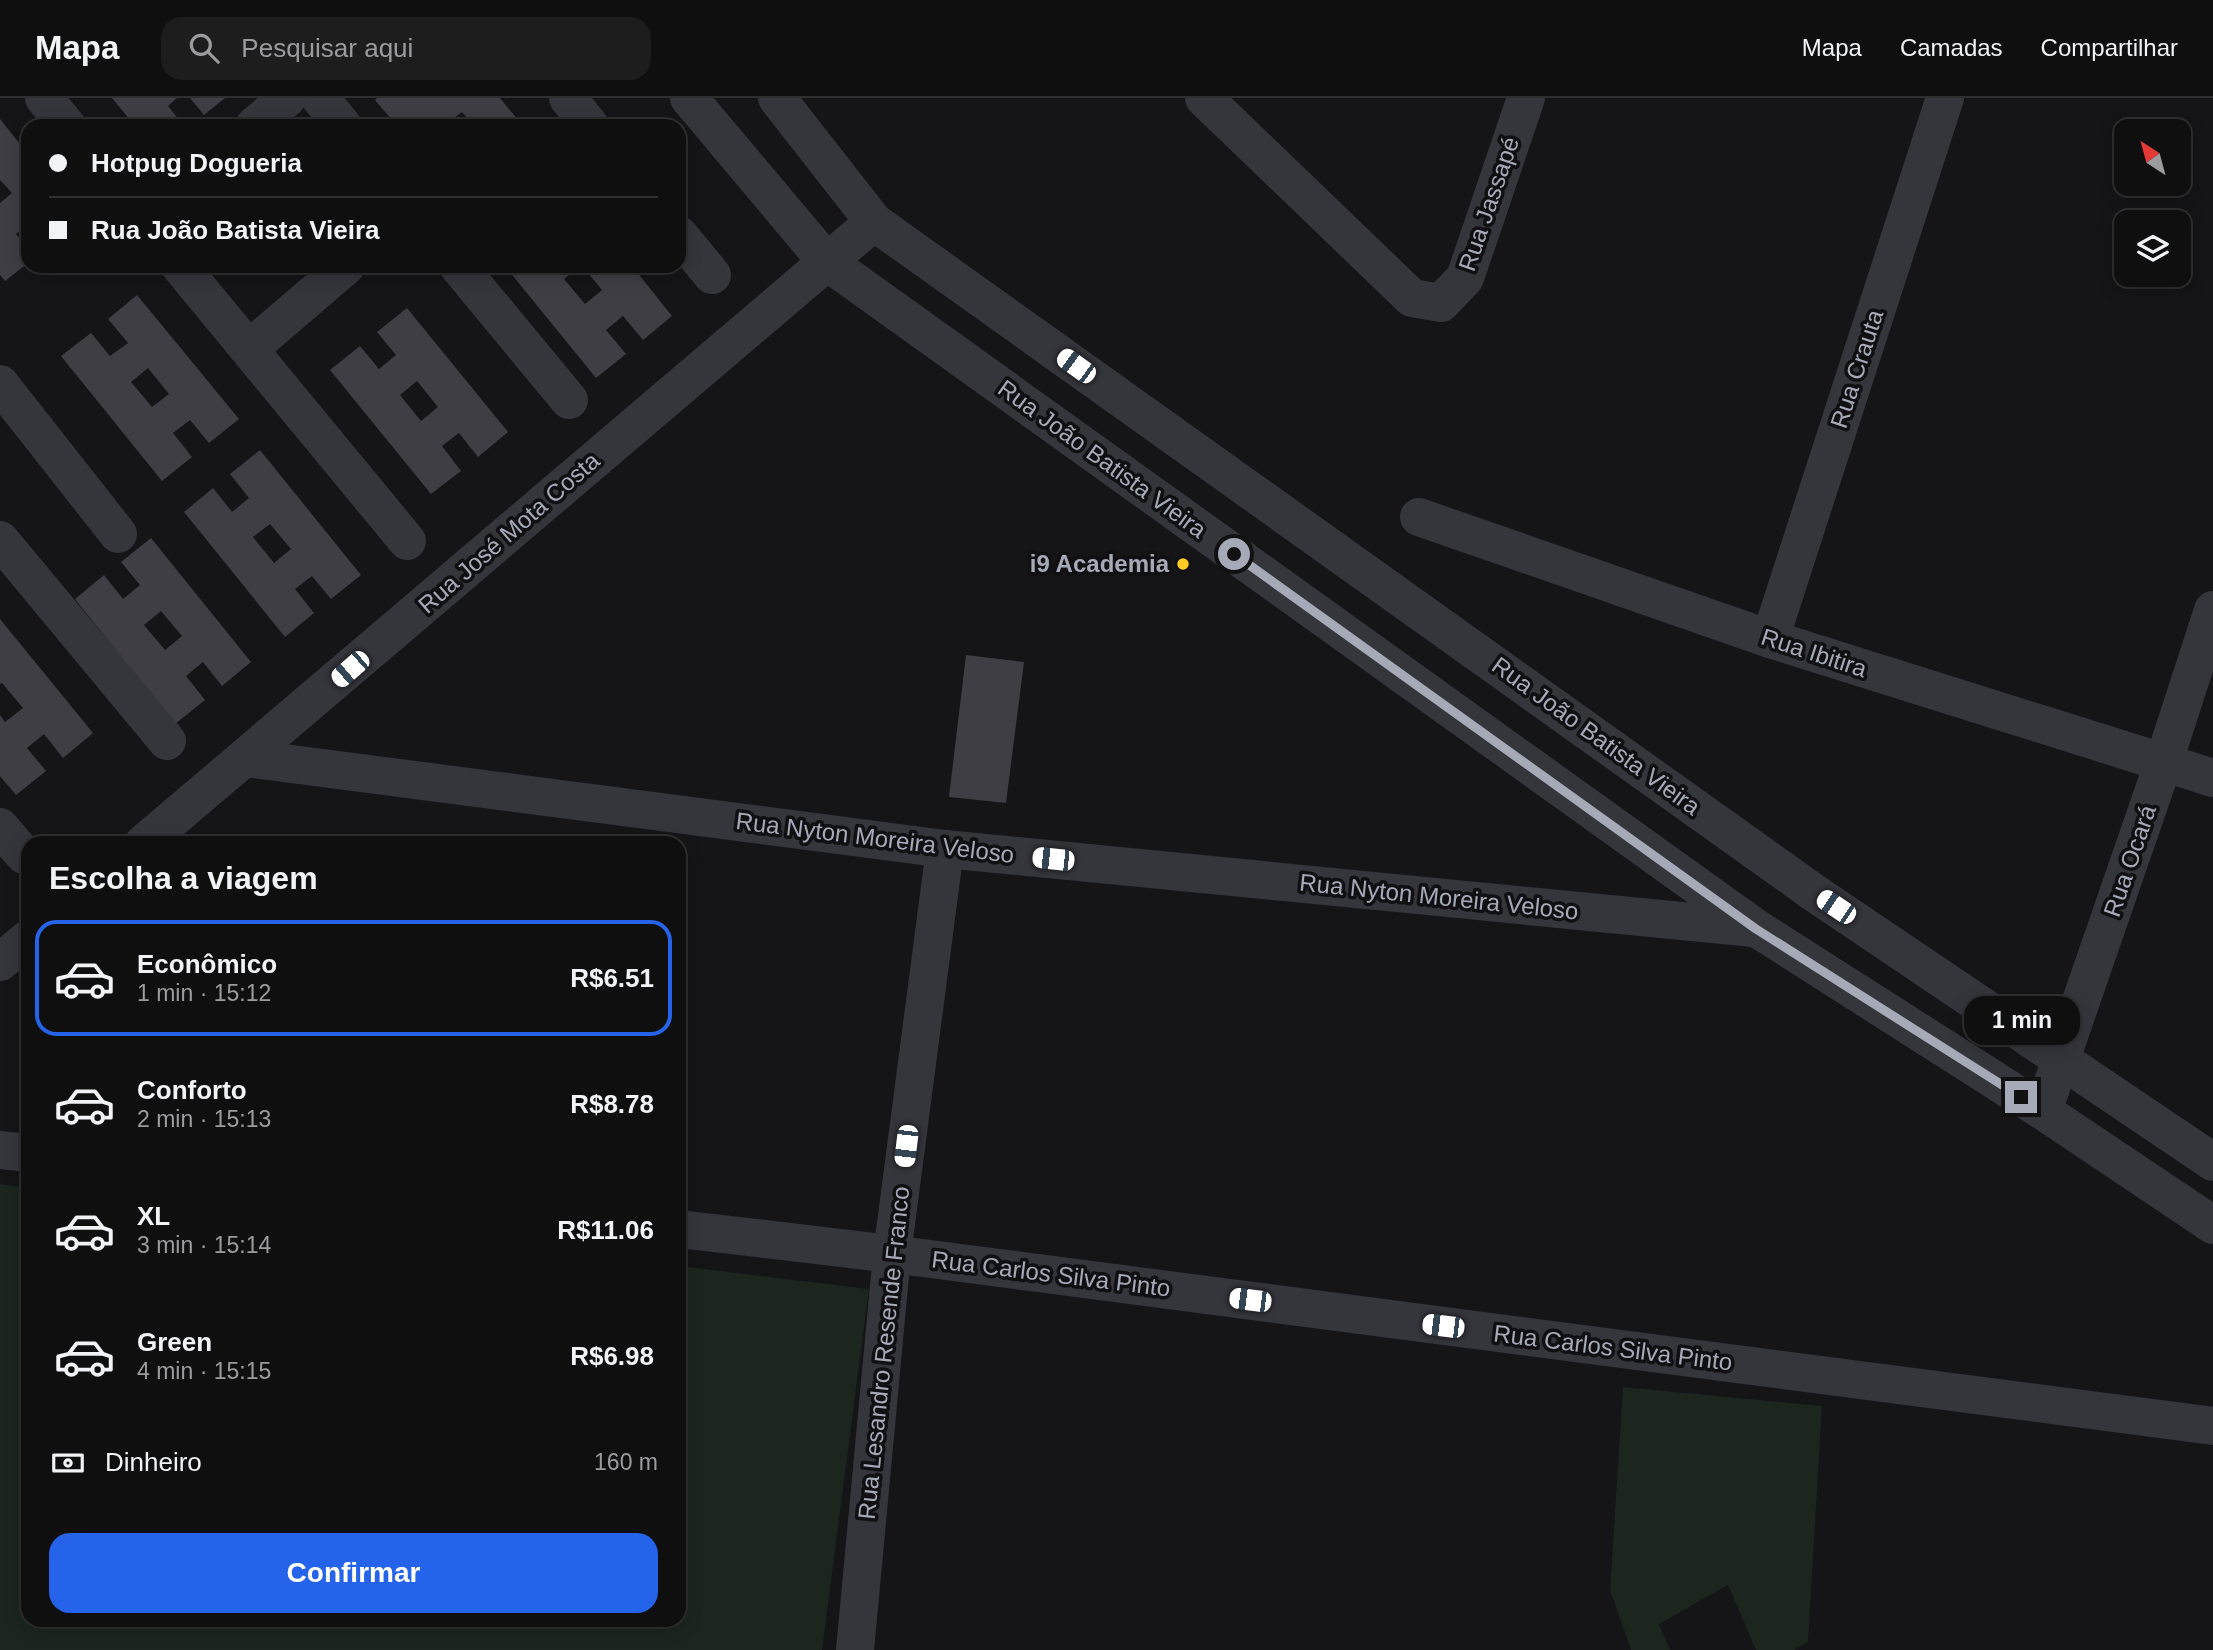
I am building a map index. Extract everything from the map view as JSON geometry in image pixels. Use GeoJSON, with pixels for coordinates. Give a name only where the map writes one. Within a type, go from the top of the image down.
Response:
{"type":"FeatureCollection","features":[{"type":"Feature","properties":{"kind":"street"},"geometry":{"type":"LineString","coordinates":[[44,98],[61,119]]}},
{"type":"Feature","properties":{"kind":"street"},"geometry":{"type":"LineString","coordinates":[[262,119],[287,98]]}},
{"type":"Feature","properties":{"kind":"street"},"geometry":{"type":"LineString","coordinates":[[320,98],[337,119]]}},
{"type":"Feature","properties":{"kind":"street"},"geometry":{"type":"LineString","coordinates":[[568,98],[584,119]]}},
{"type":"Feature","properties":{"kind":"street","name":"Rua João Batista Vieira"},"geometry":{"type":"LineString","coordinates":[[690,98],[826,261],[1756,929],[2043,1111],[2213,1225]]}},
{"type":"Feature","properties":{"kind":"street","name":"Rua João Batista Vieira"},"geometry":{"type":"LineString","coordinates":[[777,98],[874,222],[1813,892],[2213,1161]]}},
{"type":"Feature","properties":{"kind":"street","name":"Rua Jassapé"},"geometry":{"type":"LineString","coordinates":[[1204,98],[1412,298],[1441,303],[1465,278],[1526,98]]}},
{"type":"Feature","properties":{"kind":"street","name":"Rua Crauta"},"geometry":{"type":"LineString","coordinates":[[1770,639],[1945,98]]}},
{"type":"Feature","properties":{"kind":"street","name":"Rua José Mota Costa"},"geometry":{"type":"LineString","coordinates":[[153,836],[874,222]]}},
{"type":"Feature","properties":{"kind":"street"},"geometry":{"type":"LineString","coordinates":[[686,243],[712,275]]}},
{"type":"Feature","properties":{"kind":"street"},"geometry":{"type":"LineString","coordinates":[[195,273],[249,349],[407,541]]}},
{"type":"Feature","properties":{"kind":"street"},"geometry":{"type":"LineString","coordinates":[[249,349],[338,273]]}},
{"type":"Feature","properties":{"kind":"street"},"geometry":{"type":"LineString","coordinates":[[464,273],[569,400]]}},
{"type":"Feature","properties":{"kind":"street"},"geometry":{"type":"LineString","coordinates":[[6,403],[118,534]]}},
{"type":"Feature","properties":{"kind":"street","name":"Rua Ibitira"},"geometry":{"type":"LineString","coordinates":[[1419,517],[1770,639],[2213,778]]}},
{"type":"Feature","properties":{"kind":"street"},"geometry":{"type":"LineString","coordinates":[[0,540],[167,741]]}},
{"type":"Feature","properties":{"kind":"street","name":"Rua Ocará"},"geometry":{"type":"LineString","coordinates":[[2043,1111],[2163,764],[2213,610]]}},
{"type":"Feature","properties":{"kind":"street","name":"Rua Nyton Moreira Veloso"},"geometry":{"type":"LineString","coordinates":[[246,758],[945,849],[1756,929]]}},
{"type":"Feature","properties":{"kind":"street","name":"Rua Lesandro Resende Franco"},"geometry":{"type":"LineString","coordinates":[[855,1650],[892,1254],[945,849]]}},
{"type":"Feature","properties":{"kind":"street"},"geometry":{"type":"LineString","coordinates":[[0,962],[21,945]]}},
{"type":"Feature","properties":{"kind":"street"},"geometry":{"type":"LineString","coordinates":[[0,1150],[21,1152]]}},
{"type":"Feature","properties":{"kind":"street","name":"Rua Carlos Silva Pinto"},"geometry":{"type":"LineString","coordinates":[[686,1230],[892,1254],[2213,1426]]}},
{"type":"Feature","properties":{"kind":"shaded area"},"geometry":{"type":"Polygon","coordinates":[[[0,1184],[21,1187],[21,1627],[686,1627],[686,1267],[869,1289],[822,1650],[0,1650],[0,1184]]]}},
{"type":"Feature","properties":{"kind":"shaded area"},"geometry":{"type":"Polygon","coordinates":[[[1623,1387],[1822,1406],[1808,1642],[1794,1650],[1756,1650],[1728,1585],[1659,1624],[1670,1650],[1631,1650],[1610,1590],[1623,1387]]]}},
{"type":"Feature","properties":{"kind":"building"},"geometry":{"type":"Polygon","coordinates":[[[112,98],[177,98],[168,106],[178,119],[129,119],[112,98]]]}},
{"type":"Feature","properties":{"kind":"building"},"geometry":{"type":"Polygon","coordinates":[[[190,98],[225,98],[204,115],[190,98]]]}},
{"type":"Feature","properties":{"kind":"building"},"geometry":{"type":"Polygon","coordinates":[[[500,98],[517,119],[468,119],[462,112],[453,119],[391,119],[375,100],[500,98]]]}},
{"type":"Feature","properties":{"kind":"building"},"geometry":{"type":"Polygon","coordinates":[[[0,119],[21,145],[21,230],[16,234],[21,240],[21,268],[5,281],[0,275],[0,203],[12,193],[0,180],[0,119]]]}},
{"type":"Feature","properties":{"kind":"building"},"geometry":{"type":"Polygon","coordinates":[[[511,273],[572,273],[564,279],[585,304],[602,290],[588,273],[638,273],[672,316],[643,340],[623,316],[606,330],[626,354],[596,378],[511,273]]]}},
{"type":"Feature","properties":{"kind":"building"},"geometry":{"type":"Polygon","coordinates":[[[137,295],[239,419],[209,443],[190,420],[173,433],[192,457],[162,481],[61,356],[91,333],[110,356],[128,343],[108,319],[137,295]],[[148,368],[131,382],[152,407],[169,394],[148,368]]]}},
{"type":"Feature","properties":{"kind":"building"},"geometry":{"type":"Polygon","coordinates":[[[407,308],[508,432],[478,457],[459,433],[442,446],[461,471],[431,494],[330,370],[360,346],[379,369],[396,355],[377,332],[407,308]],[[417,381],[400,395],[421,421],[438,407],[417,381]]]}},
{"type":"Feature","properties":{"kind":"building"},"geometry":{"type":"Polygon","coordinates":[[[260,450],[361,575],[331,599],[312,576],[295,589],[314,613],[285,637],[184,512],[213,488],[232,512],[249,498],[230,474],[260,450]],[[270,524],[253,537],[274,563],[291,549],[270,524]]]}},
{"type":"Feature","properties":{"kind":"building"},"geometry":{"type":"Polygon","coordinates":[[[151,538],[251,662],[222,686],[203,662],[186,676],[205,700],[175,724],[75,599],[104,575],[123,599],[140,585],[121,562],[151,538]],[[161,611],[144,625],[165,650],[182,636],[161,611]]]}},
{"type":"Feature","properties":{"kind":"building"},"geometry":{"type":"Polygon","coordinates":[[[0,619],[93,733],[63,758],[44,734],[27,748],[46,771],[16,795],[0,776],[0,715],[5,722],[23,708],[2,683],[0,684],[0,619]]]}},
{"type":"Feature","properties":{"kind":"building"},"geometry":{"type":"Polygon","coordinates":[[[966,655],[1024,662],[1006,803],[949,797],[966,655]]]}},
{"type":"Feature","properties":{"kind":"place","name":"i9 Academia"},"geometry":{"type":"Point","coordinates":[1183,564]}},
{"type":"Feature","properties":{"kind":"route"},"geometry":{"type":"LineString","coordinates":[[1234,554],[1756,929],[2021,1097]]}}]}
